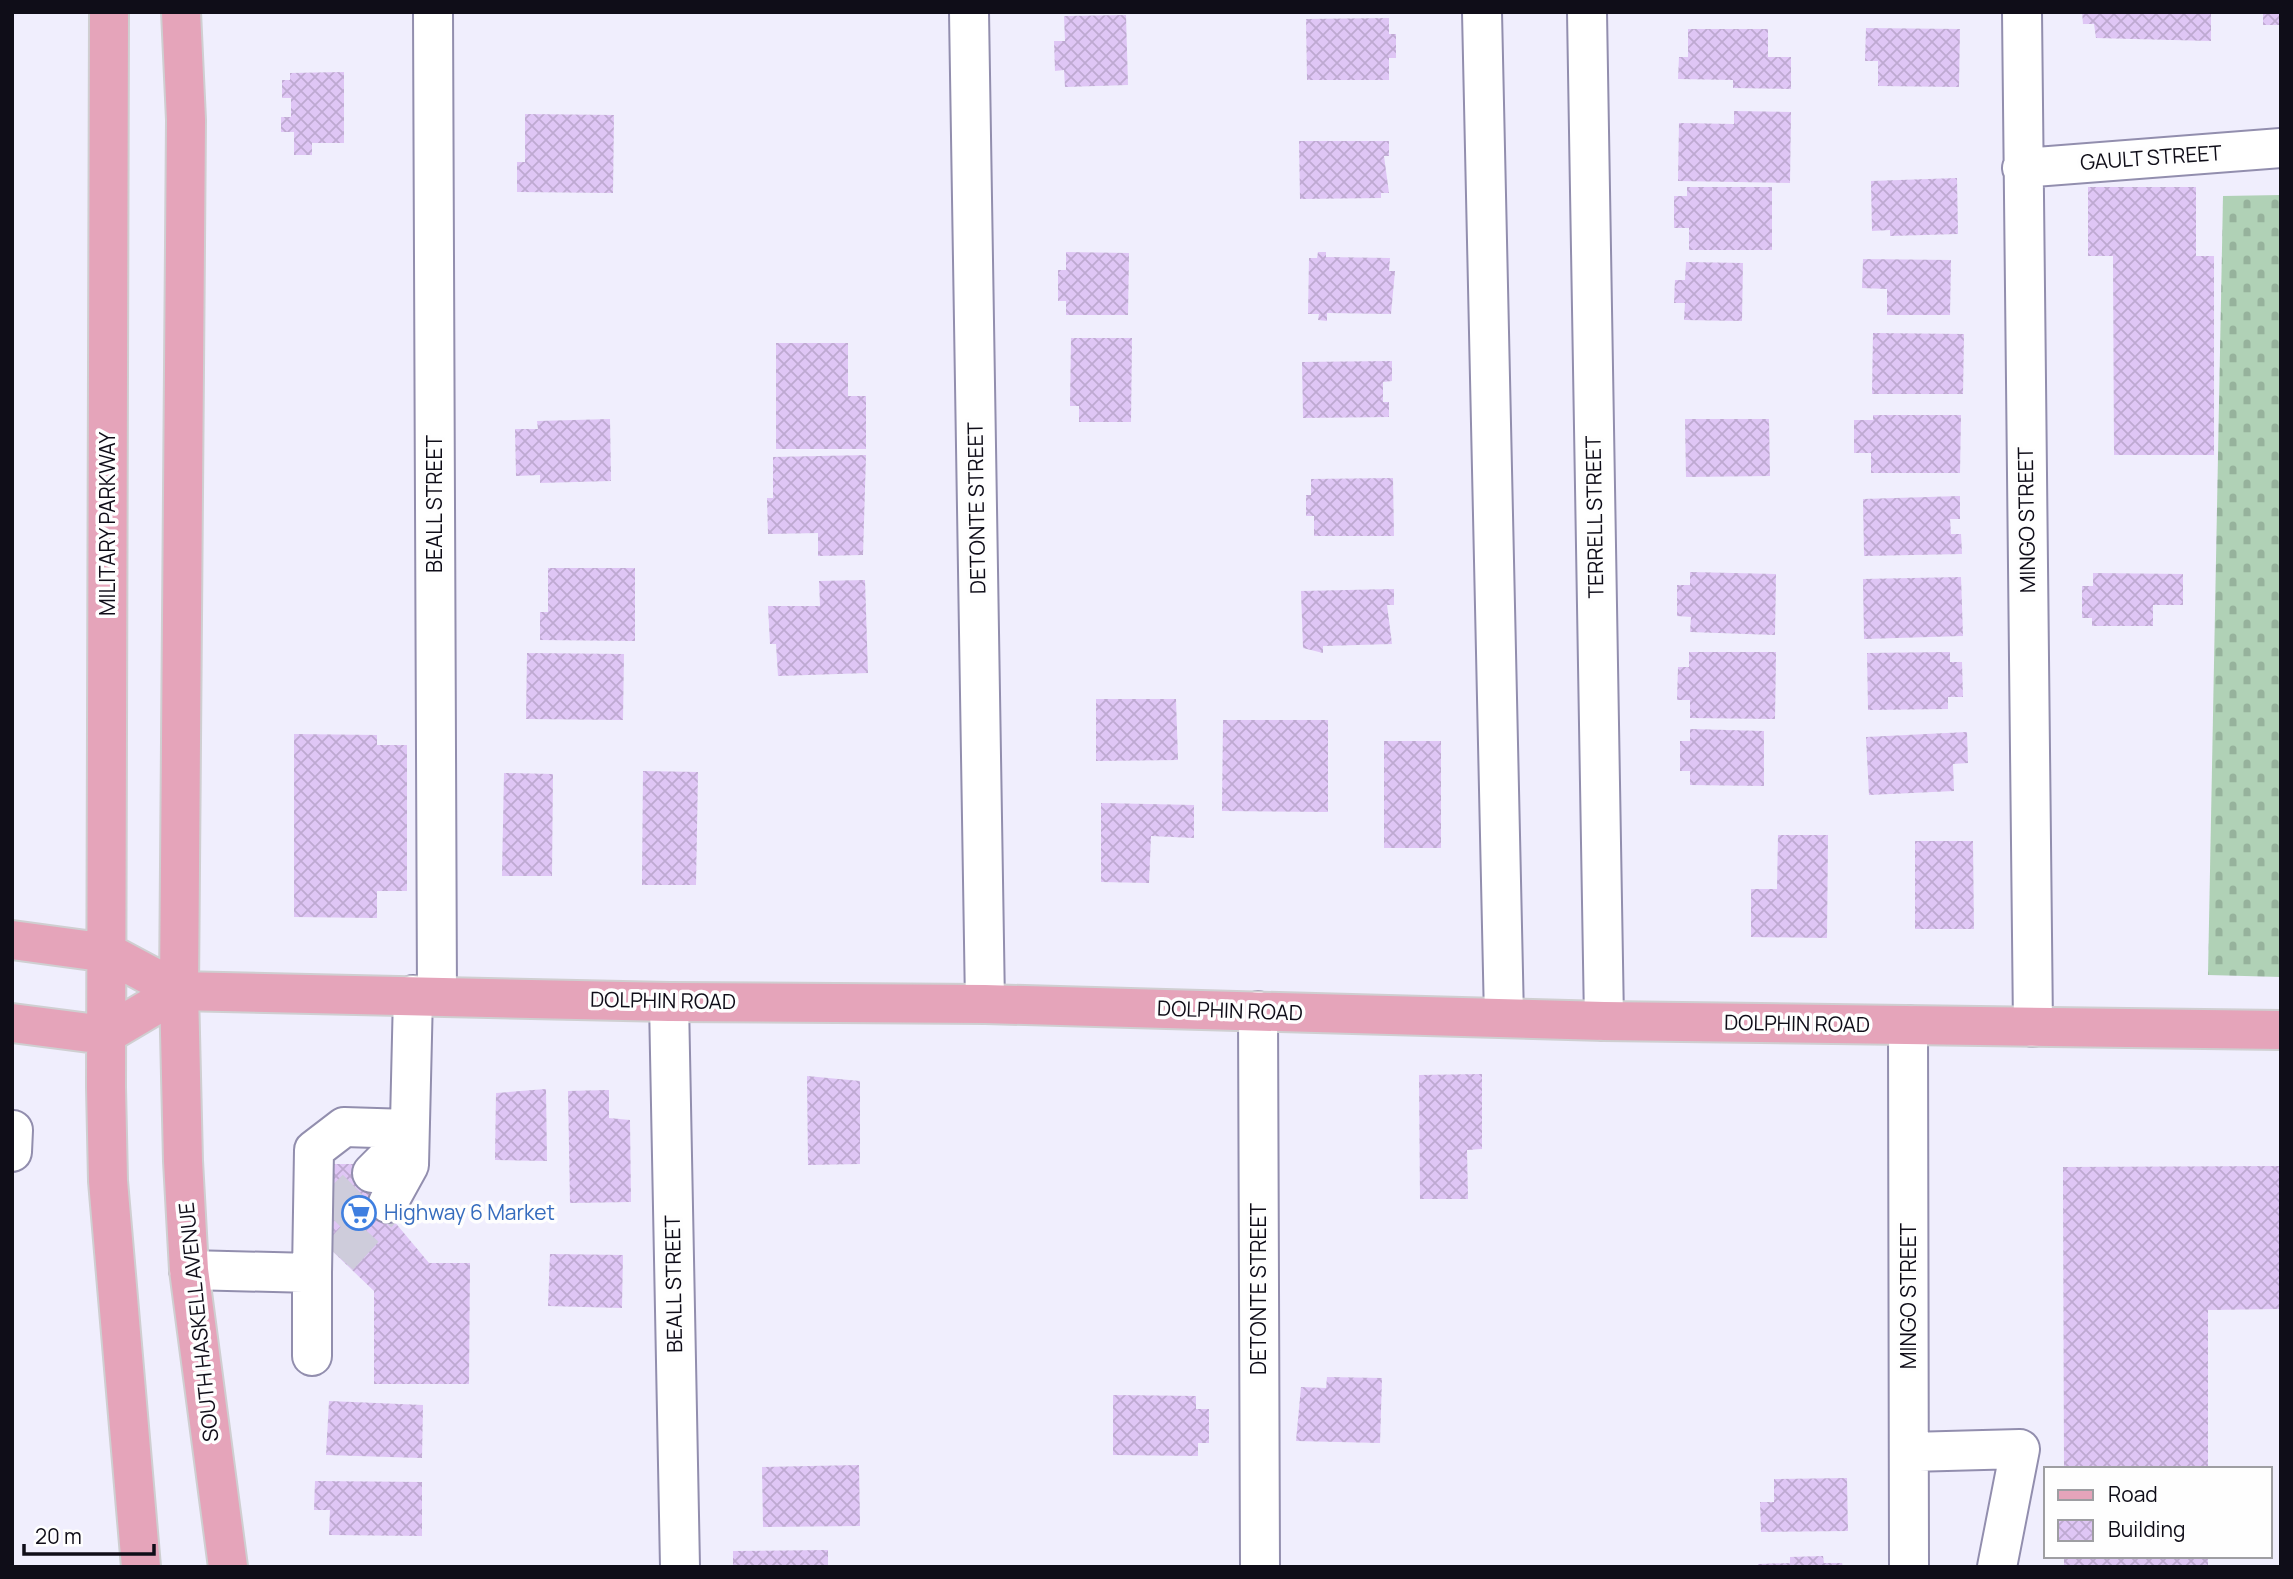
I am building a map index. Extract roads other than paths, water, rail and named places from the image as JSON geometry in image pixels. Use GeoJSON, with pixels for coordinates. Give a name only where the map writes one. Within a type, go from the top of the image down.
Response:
{"type":"FeatureCollection","features":[{"type":"Feature","properties":{"kind":"main road","name":"MILITARY PARKWAY"},"geometry":{"type":"LineString","coordinates":[[105,1035],[108,953],[109,12]]}},
{"type":"Feature","properties":{"kind":"main road"},"geometry":{"type":"LineString","coordinates":[[12,1023],[105,1035],[179,992],[186,120],[181,12]]}},
{"type":"Feature","properties":{"kind":"main road","name":"DOLPHIN ROAD"},"geometry":{"type":"LineString","coordinates":[[12,940],[108,953],[179,992],[669,1002],[985,1004],[1604,1021],[2281,1031]]}},
{"type":"Feature","properties":{"kind":"main road","name":"SOUTH HASKELL AVENUE"},"geometry":{"type":"LineString","coordinates":[[179,992],[189,1270],[228,1567]]}},
{"type":"Feature","properties":{"kind":"main road"},"geometry":{"type":"LineString","coordinates":[[105,1035],[108,1181],[141,1567]]}},
{"type":"Feature","properties":{"kind":"street","name":"BEALL STREET"},"geometry":{"type":"LineString","coordinates":[[380,1188],[409,1165],[401,1129],[425,996],[433,12]]}},
{"type":"Feature","properties":{"kind":"street","name":"DETONTE STREET"},"geometry":{"type":"LineString","coordinates":[[969,12],[985,1004]]}},
{"type":"Feature","properties":{"kind":"street"},"geometry":{"type":"LineString","coordinates":[[1482,12],[1504,1018]]}},
{"type":"Feature","properties":{"kind":"street","name":"TERRELL STREET"},"geometry":{"type":"LineString","coordinates":[[1587,12],[1604,1021]]}},
{"type":"Feature","properties":{"kind":"street","name":"MINGO STREET"},"geometry":{"type":"LineString","coordinates":[[2022,12],[2033,1027]]}},
{"type":"Feature","properties":{"kind":"street","name":"GAULT STREET"},"geometry":{"type":"LineString","coordinates":[[2022,168],[2281,148]]}},
{"type":"Feature","properties":{"kind":"street","name":"BEALL STREET"},"geometry":{"type":"LineString","coordinates":[[669,1002],[680,1567]]}},
{"type":"Feature","properties":{"kind":"street","name":"DETONTE STREET"},"geometry":{"type":"LineString","coordinates":[[1258,1012],[1260,1567]]}},
{"type":"Feature","properties":{"kind":"street","name":"MINGO STREET"},"geometry":{"type":"LineString","coordinates":[[1908,1025],[1909,1567]]}},
{"type":"Feature","properties":{"kind":"street"},"geometry":{"type":"LineString","coordinates":[[312,1356],[325,1265],[314,1150],[344,1127],[401,1129]]}},
{"type":"Feature","properties":{"kind":"street"},"geometry":{"type":"LineString","coordinates":[[12,1152],[13,1130]]}},
{"type":"Feature","properties":{"kind":"street"},"geometry":{"type":"LineString","coordinates":[[189,1270],[325,1265]]}},
{"type":"Feature","properties":{"kind":"street"},"geometry":{"type":"LineString","coordinates":[[1910,1452],[2020,1448],[1997,1567]]}},
{"type":"Feature","properties":{"kind":"tunnel"},"geometry":{"type":"LineString","coordinates":[[329,1215],[372,1173]]}},
{"type":"Feature","properties":{"kind":"tunnel"},"geometry":{"type":"LineString","coordinates":[[339,1257],[388,1203]]}},
{"type":"Feature","properties":{"kind":"place","name":"Highway 6 Market"},"geometry":{"type":"Point","coordinates":[359,1213]}}]}
